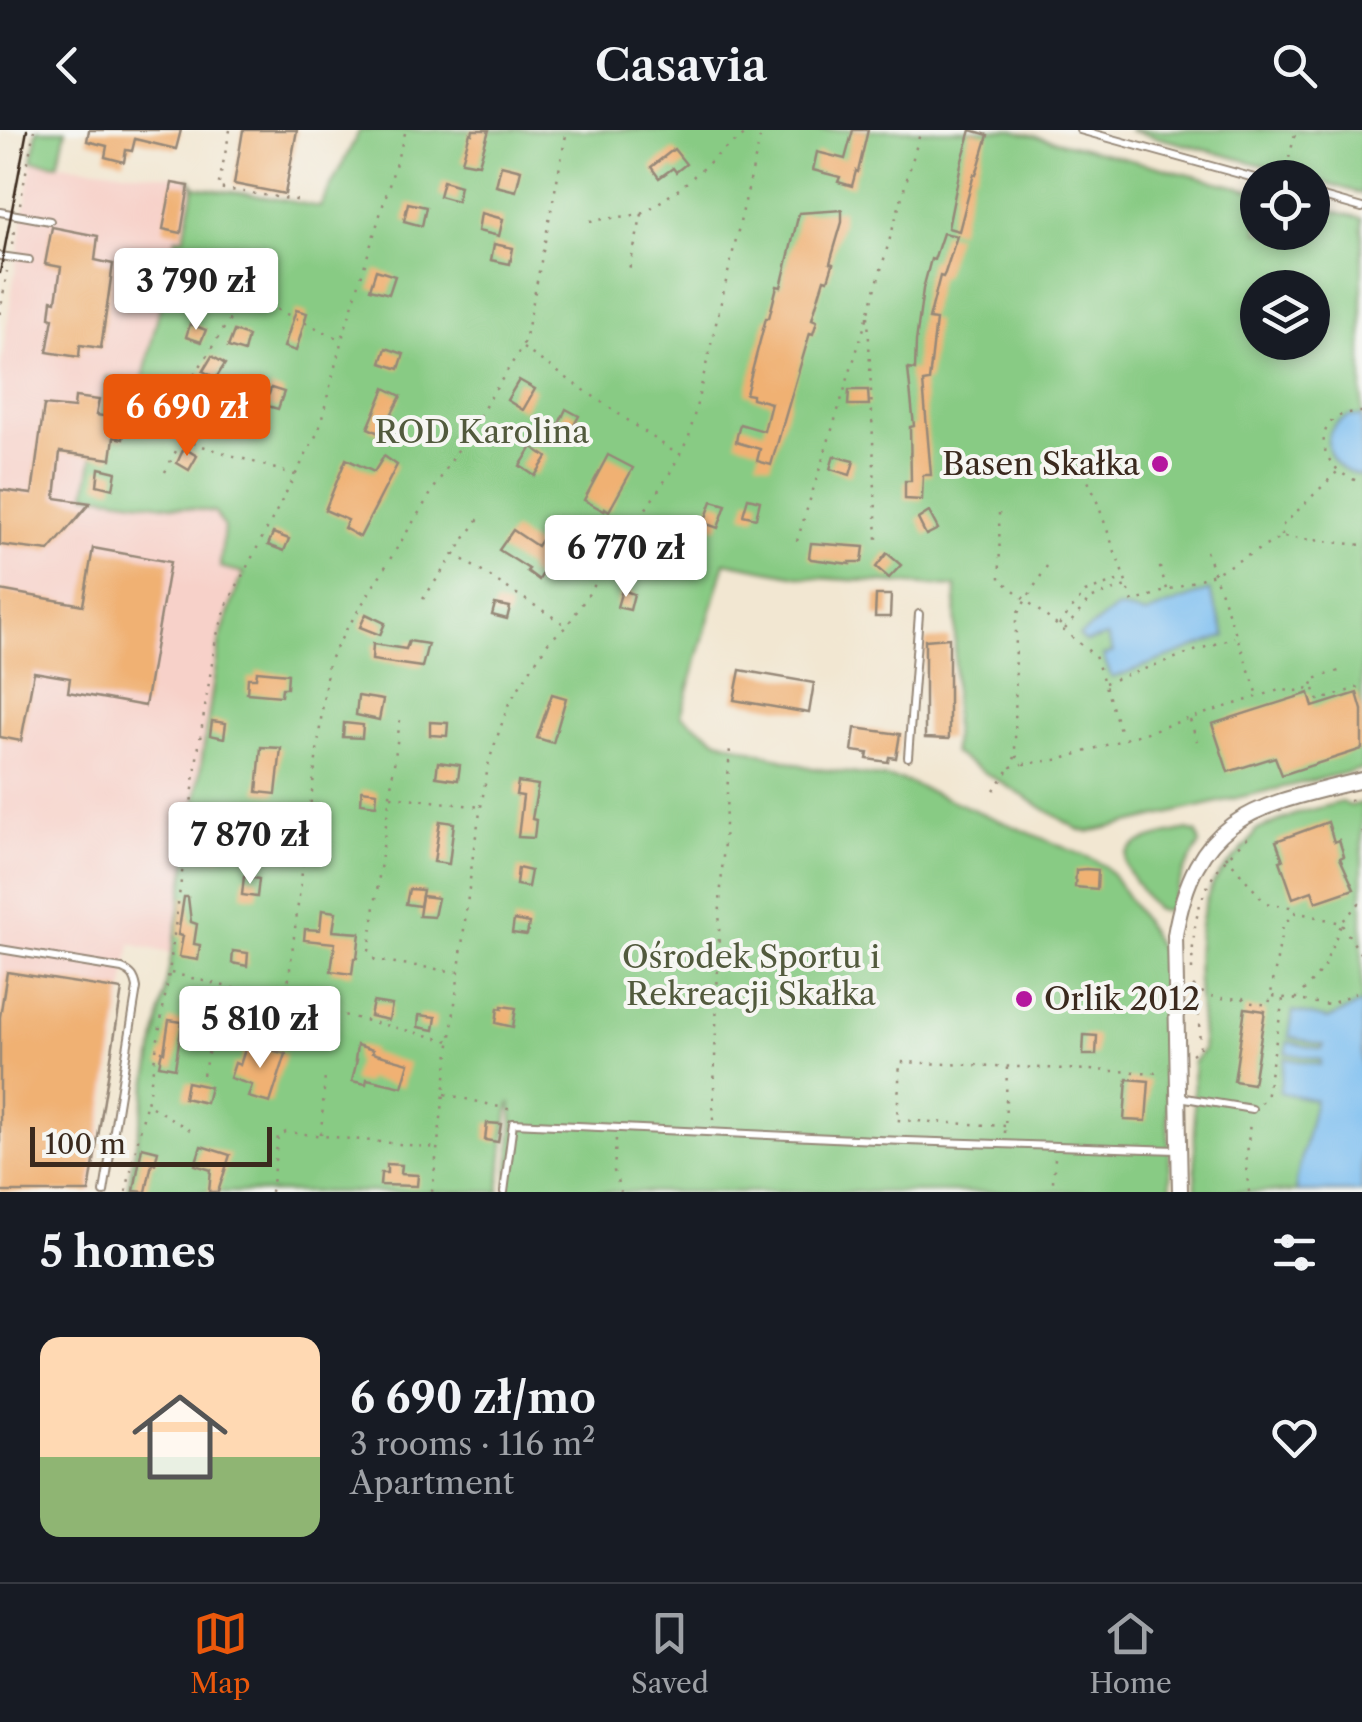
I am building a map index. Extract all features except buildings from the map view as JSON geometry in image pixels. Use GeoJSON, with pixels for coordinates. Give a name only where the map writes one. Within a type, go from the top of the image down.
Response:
{"type":"FeatureCollection","features":[{"type":"Feature","properties":{"kind":"street"},"geometry":{"type":"LineString","coordinates":[[1180,1192],[1175,935],[1180,903],[1198,861],[1223,833],[1249,813],[1286,799],[1362,780]]}},
{"type":"Feature","properties":{"kind":"lane"},"geometry":{"type":"LineString","coordinates":[[1080,130],[1240,174]]}},
{"type":"Feature","properties":{"kind":"lane"},"geometry":{"type":"LineString","coordinates":[[1330,199],[1362,208]]}},
{"type":"Feature","properties":{"kind":"lane"},"geometry":{"type":"LineString","coordinates":[[0,212],[50,220]]}},
{"type":"Feature","properties":{"kind":"lane"},"geometry":{"type":"LineString","coordinates":[[0,256],[29,260]]}},
{"type":"Feature","properties":{"kind":"lane"},"geometry":{"type":"LineString","coordinates":[[908,757],[919,614]]}},
{"type":"Feature","properties":{"kind":"lane"},"geometry":{"type":"LineString","coordinates":[[0,949],[122,969],[135,980],[104,1192]]}},
{"type":"Feature","properties":{"kind":"lane"},"geometry":{"type":"LineString","coordinates":[[1177,1097],[1252,1110]]}},
{"type":"Feature","properties":{"kind":"lane"},"geometry":{"type":"LineString","coordinates":[[504,1192],[513,1123],[1178,1150]]}},
{"type":"Feature","properties":{"kind":"path"},"geometry":{"type":"LineString","coordinates":[[230,130],[218,188],[302,201]]}},
{"type":"Feature","properties":{"kind":"path"},"geometry":{"type":"LineString","coordinates":[[126,1192],[169,972],[216,638],[228,603],[319,430],[342,339],[406,130]]}},
{"type":"Feature","properties":{"kind":"path"},"geometry":{"type":"LineString","coordinates":[[286,1001],[328,663],[522,347],[567,130]]}},
{"type":"Feature","properties":{"kind":"path"},"geometry":{"type":"LineString","coordinates":[[590,221],[642,214],[680,189],[752,130]]}},
{"type":"Feature","properties":{"kind":"path"},"geometry":{"type":"LineString","coordinates":[[432,1192],[489,762],[509,703],[549,641],[567,626],[689,438],[762,130]]}},
{"type":"Feature","properties":{"kind":"path"},"geometry":{"type":"LineString","coordinates":[[797,541],[921,130]]}},
{"type":"Feature","properties":{"kind":"path"},"geometry":{"type":"LineString","coordinates":[[1288,160],[1296,130]]}},
{"type":"Feature","properties":{"kind":"path"},"geometry":{"type":"LineString","coordinates":[[628,274],[642,214]]}},
{"type":"Feature","properties":{"kind":"path"},"geometry":{"type":"LineString","coordinates":[[187,382],[267,266]]}},
{"type":"Feature","properties":{"kind":"path"},"geometry":{"type":"LineString","coordinates":[[245,295],[342,339]]}},
{"type":"Feature","properties":{"kind":"path"},"geometry":{"type":"LineString","coordinates":[[868,315],[877,540]]}},
{"type":"Feature","properties":{"kind":"path"},"geometry":{"type":"LineString","coordinates":[[522,347],[680,456]]}},
{"type":"Feature","properties":{"kind":"path"},"geometry":{"type":"LineString","coordinates":[[1362,412],[1340,414],[1332,420],[1324,447],[1342,476],[1362,482]]}},
{"type":"Feature","properties":{"kind":"path"},"geometry":{"type":"LineString","coordinates":[[166,472],[187,430]]}},
{"type":"Feature","properties":{"kind":"path"},"geometry":{"type":"LineString","coordinates":[[183,440],[296,475]]}},
{"type":"Feature","properties":{"kind":"path"},"geometry":{"type":"LineString","coordinates":[[1074,453],[1095,496],[1133,602],[1214,574],[1282,538],[1362,545]]}},
{"type":"Feature","properties":{"kind":"path"},"geometry":{"type":"LineString","coordinates":[[1282,538],[1282,526],[1337,471]]}},
{"type":"Feature","properties":{"kind":"path"},"geometry":{"type":"LineString","coordinates":[[999,513],[1000,579],[1095,656],[1123,739]]}},
{"type":"Feature","properties":{"kind":"path"},"geometry":{"type":"LineString","coordinates":[[423,599],[482,514]]}},
{"type":"Feature","properties":{"kind":"path"},"geometry":{"type":"LineString","coordinates":[[1206,551],[1259,696]]}},
{"type":"Feature","properties":{"kind":"path"},"geometry":{"type":"LineString","coordinates":[[454,554],[567,626]]}},
{"type":"Feature","properties":{"kind":"path"},"geometry":{"type":"LineString","coordinates":[[994,790],[1016,755],[1016,616],[1047,566]]}},
{"type":"Feature","properties":{"kind":"path"},"geometry":{"type":"LineString","coordinates":[[1167,566],[1160,568],[1167,590]]}},
{"type":"Feature","properties":{"kind":"path"},"geometry":{"type":"LineString","coordinates":[[1058,626],[1086,592],[1125,578]]}},
{"type":"Feature","properties":{"kind":"path"},"geometry":{"type":"LineString","coordinates":[[1064,632],[1090,599],[1128,586]]}},
{"type":"Feature","properties":{"kind":"path"},"geometry":{"type":"LineString","coordinates":[[1103,683],[1237,636]]}},
{"type":"Feature","properties":{"kind":"path"},"geometry":{"type":"LineString","coordinates":[[1342,670],[1312,680],[1318,701],[1362,686]]}},
{"type":"Feature","properties":{"kind":"path"},"geometry":{"type":"LineString","coordinates":[[1011,767],[1062,759],[1279,690],[1314,687]]}},
{"type":"Feature","properties":{"kind":"path"},"geometry":{"type":"LineString","coordinates":[[1190,718],[1197,741]]}},
{"type":"Feature","properties":{"kind":"path"},"geometry":{"type":"LineString","coordinates":[[400,720],[369,951],[375,960],[459,972]]}},
{"type":"Feature","properties":{"kind":"path"},"geometry":{"type":"LineString","coordinates":[[712,1132],[730,746]]}},
{"type":"Feature","properties":{"kind":"path"},"geometry":{"type":"LineString","coordinates":[[1016,755],[1024,764]]}},
{"type":"Feature","properties":{"kind":"path"},"geometry":{"type":"LineString","coordinates":[[390,796],[481,807]]}},
{"type":"Feature","properties":{"kind":"path"},"geometry":{"type":"LineString","coordinates":[[1343,797],[1351,801],[1362,799]]}},
{"type":"Feature","properties":{"kind":"path"},"geometry":{"type":"LineString","coordinates":[[1190,1055],[1200,1049],[1192,954],[1198,910],[1210,881],[1226,856],[1248,836],[1250,828]]}},
{"type":"Feature","properties":{"kind":"path"},"geometry":{"type":"LineString","coordinates":[[1226,856],[1265,903],[1341,923],[1362,956]]}},
{"type":"Feature","properties":{"kind":"path"},"geometry":{"type":"LineString","coordinates":[[1295,1000],[1322,968],[1341,923],[1362,900]]}},
{"type":"Feature","properties":{"kind":"path"},"geometry":{"type":"LineString","coordinates":[[1193,986],[1202,994],[1220,999],[1243,998],[1246,1002],[1269,1005],[1283,925],[1296,912]]}},
{"type":"Feature","properties":{"kind":"path"},"geometry":{"type":"LineString","coordinates":[[169,972],[450,1041]]}},
{"type":"Feature","properties":{"kind":"path"},"geometry":{"type":"LineString","coordinates":[[203,1075],[224,986]]}},
{"type":"Feature","properties":{"kind":"path"},"geometry":{"type":"LineString","coordinates":[[1271,996],[1328,1004],[1362,989]]}},
{"type":"Feature","properties":{"kind":"path"},"geometry":{"type":"LineString","coordinates":[[1250,1192],[1246,1156],[1252,1110],[1266,1099],[1283,999]]}},
{"type":"Feature","properties":{"kind":"path"},"geometry":{"type":"LineString","coordinates":[[1005,1126],[897,1120],[900,1062],[1167,1074]]}},
{"type":"Feature","properties":{"kind":"path"},"geometry":{"type":"LineString","coordinates":[[1004,1144],[1007,1067]]}},
{"type":"Feature","properties":{"kind":"path"},"geometry":{"type":"LineString","coordinates":[[320,1136],[326,1075]]}},
{"type":"Feature","properties":{"kind":"path"},"geometry":{"type":"LineString","coordinates":[[444,1094],[508,1110],[513,1123]]}},
{"type":"Feature","properties":{"kind":"path"},"geometry":{"type":"LineString","coordinates":[[146,1104],[190,1130]]}},
{"type":"Feature","properties":{"kind":"path"},"geometry":{"type":"LineString","coordinates":[[617,1128],[614,1172],[622,1192]]}},
{"type":"Feature","properties":{"kind":"path"},"geometry":{"type":"LineString","coordinates":[[271,1192],[278,1136],[286,1132],[437,1148]]}},
{"type":"Feature","properties":{"kind":"path"},"geometry":{"type":"LineString","coordinates":[[1052,1192],[1054,1168]]}},
{"type":"Feature","properties":{"kind":"shaded area"},"geometry":{"type":"Polygon","coordinates":[[[32,161],[189,178],[194,187],[184,237],[176,238],[142,383],[108,378],[86,493],[215,512],[224,527],[220,567],[244,573],[220,640],[173,954],[131,944],[91,1192],[0,1192],[0,371],[32,161]]]}},
{"type":"Feature","properties":{"kind":"green space"},"geometry":{"type":"Polygon","coordinates":[[[37,130],[66,130],[58,164],[32,161],[37,130]]]}},
{"type":"Feature","properties":{"kind":"green space"},"geometry":{"type":"Polygon","coordinates":[[[360,130],[1012,130],[1240,188],[1240,250],[1330,250],[1330,210],[1362,218],[1362,769],[1089,832],[1079,830],[953,753],[956,587],[803,577],[725,562],[681,715],[718,740],[811,768],[902,780],[1104,866],[1161,953],[1171,1192],[507,1192],[511,1102],[499,1192],[127,1192],[178,920],[220,639],[244,573],[220,567],[224,527],[215,512],[86,494],[107,377],[142,383],[176,238],[184,237],[194,187],[189,178],[196,187],[320,207],[360,130]]]}},
{"type":"Feature","properties":{"kind":"green space"},"geometry":{"type":"Polygon","coordinates":[[[1129,130],[1362,130],[1362,194],[1330,184],[1330,160],[1243,160],[1129,130]]]}},
{"type":"Feature","properties":{"kind":"green space"},"geometry":{"type":"Polygon","coordinates":[[[1342,802],[1350,806],[1362,803],[1362,1192],[1196,1192],[1193,1063],[1203,1050],[1198,946],[1212,886],[1255,831],[1299,813],[1342,802]]]}},
{"type":"Feature","properties":{"kind":"green space"},"geometry":{"type":"Polygon","coordinates":[[[1187,830],[1197,833],[1200,844],[1184,870],[1171,906],[1157,910],[1127,868],[1128,851],[1145,840],[1187,830]]]}},
{"type":"Feature","properties":{"kind":"water"},"geometry":{"type":"Polygon","coordinates":[[[1351,416],[1362,417],[1362,476],[1340,467],[1329,449],[1331,430],[1351,416]]]}},
{"type":"Feature","properties":{"kind":"water"},"geometry":{"type":"Polygon","coordinates":[[[1209,590],[1226,636],[1112,678],[1103,656],[1113,652],[1107,636],[1086,642],[1079,636],[1117,608],[1146,614],[1209,590]]]}},
{"type":"Feature","properties":{"kind":"water"},"geometry":{"type":"Polygon","coordinates":[[[1362,1003],[1362,1192],[1297,1192],[1315,1100],[1279,1092],[1285,1058],[1320,1065],[1321,1060],[1286,1053],[1288,1042],[1322,1049],[1324,1045],[1289,1037],[1293,1011],[1328,1019],[1362,1003]]]}},
{"type":"Feature","properties":{"kind":"tram line"},"geometry":{"type":"LineString","coordinates":[[0,273],[27,130]]}},
{"type":"Feature","properties":{"kind":"place","name":"Basen Skałka"},"geometry":{"type":"Point","coordinates":[1160,464]}},
{"type":"Feature","properties":{"kind":"place","name":"Orlik 2012"},"geometry":{"type":"Point","coordinates":[1024,999]}},
{"type":"Feature","properties":{"kind":"park label","name":"ROD Karolina"},"geometry":{"type":"Point","coordinates":[482,432]}},
{"type":"Feature","properties":{"kind":"park label","name":"Ośrodek Sportu i Rekreacji Skałka"},"geometry":{"type":"Point","coordinates":[751,976]}}]}
